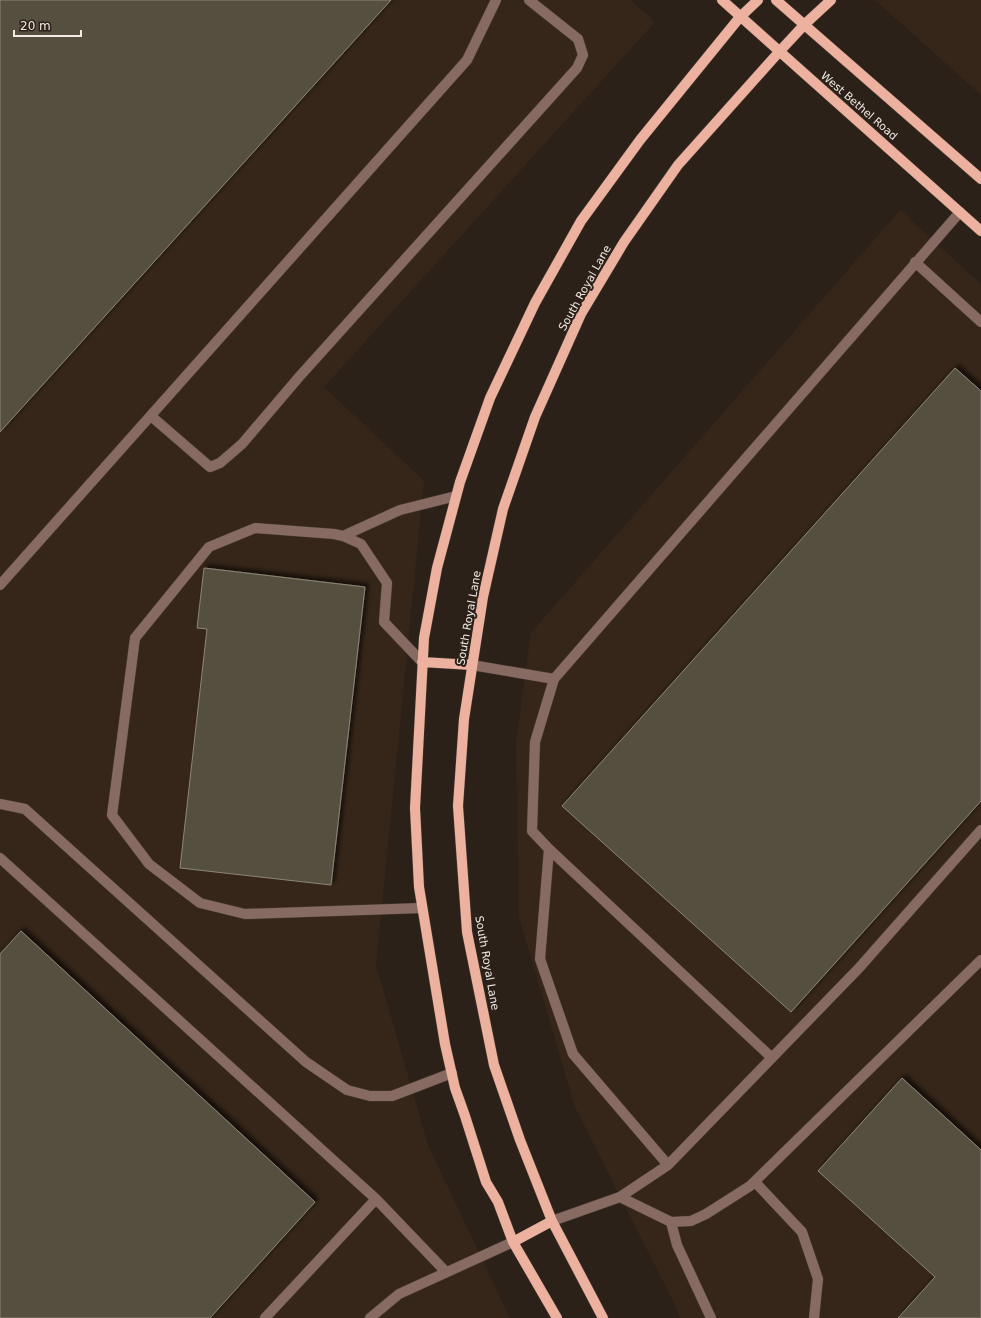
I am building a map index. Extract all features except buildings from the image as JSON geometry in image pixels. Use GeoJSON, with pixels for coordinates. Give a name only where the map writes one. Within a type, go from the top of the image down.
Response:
{"type":"FeatureCollection","features":[{"type":"Feature","properties":{"kind":"main road","name":"West Bethel Road"},"geometry":{"type":"LineString","coordinates":[[722,0],[981,231]]}},
{"type":"Feature","properties":{"kind":"main road"},"geometry":{"type":"LineString","coordinates":[[557,1318],[513,1242],[498,1202],[486,1182],[455,1088],[445,1044],[419,887],[415,808],[424,638],[437,568],[456,496],[490,398],[535,303],[581,221],[640,140],[740,17],[758,0]]}},
{"type":"Feature","properties":{"kind":"main road"},"geometry":{"type":"LineString","coordinates":[[776,0],[981,179]]}},
{"type":"Feature","properties":{"kind":"main road","name":"South Royal Lane"},"geometry":{"type":"LineString","coordinates":[[603,1318],[552,1221],[520,1140],[494,1065],[467,932],[458,806],[464,719],[483,597],[504,509],[535,417],[581,314],[624,242],[678,165],[779,52],[830,0]]}},
{"type":"Feature","properties":{"kind":"main road"},"geometry":{"type":"LineString","coordinates":[[422,662],[472,665]]}},
{"type":"Feature","properties":{"kind":"main road"},"geometry":{"type":"LineString","coordinates":[[513,1242],[552,1221]]}},
{"type":"Feature","properties":{"kind":"lane"},"geometry":{"type":"LineString","coordinates":[[0,585],[467,60],[496,0]]}},
{"type":"Feature","properties":{"kind":"lane"},"geometry":{"type":"LineString","coordinates":[[151,416],[210,467],[220,463],[242,444],[305,371],[577,68],[583,55],[578,40],[528,0]]}},
{"type":"Feature","properties":{"kind":"lane"},"geometry":{"type":"LineString","coordinates":[[772,1058],[549,849],[532,831],[534,742],[554,680],[915,262],[960,212]]}},
{"type":"Feature","properties":{"kind":"lane"},"geometry":{"type":"LineString","coordinates":[[915,262],[981,322]]}},
{"type":"Feature","properties":{"kind":"lane"},"geometry":{"type":"LineString","coordinates":[[343,536],[400,510],[456,496]]}},
{"type":"Feature","properties":{"kind":"lane"},"geometry":{"type":"LineString","coordinates":[[422,662],[384,622],[387,583],[361,544],[343,536],[255,528],[209,547],[134,638],[112,815],[148,864],[200,903],[245,914],[422,908]]}},
{"type":"Feature","properties":{"kind":"lane"},"geometry":{"type":"LineString","coordinates":[[472,665],[554,680]]}},
{"type":"Feature","properties":{"kind":"lane"},"geometry":{"type":"LineString","coordinates":[[0,804],[25,809],[306,1062],[347,1090],[370,1096],[392,1096],[452,1072]]}},
{"type":"Feature","properties":{"kind":"lane"},"geometry":{"type":"LineString","coordinates":[[552,1221],[620,1197],[668,1166],[859,968],[981,830]]}},
{"type":"Feature","properties":{"kind":"lane"},"geometry":{"type":"LineString","coordinates":[[549,849],[540,959],[573,1054],[668,1166]]}},
{"type":"Feature","properties":{"kind":"lane"},"geometry":{"type":"LineString","coordinates":[[0,858],[376,1200],[446,1272]]}},
{"type":"Feature","properties":{"kind":"lane"},"geometry":{"type":"LineString","coordinates":[[620,1197],[671,1222],[691,1221],[706,1214],[755,1182],[981,960]]}},
{"type":"Feature","properties":{"kind":"lane"},"geometry":{"type":"LineString","coordinates":[[755,1182],[802,1232],[818,1279],[814,1318]]}},
{"type":"Feature","properties":{"kind":"lane"},"geometry":{"type":"LineString","coordinates":[[266,1318],[376,1200]]}},
{"type":"Feature","properties":{"kind":"lane"},"geometry":{"type":"LineString","coordinates":[[671,1222],[677,1245],[711,1318]]}},
{"type":"Feature","properties":{"kind":"lane"},"geometry":{"type":"LineString","coordinates":[[370,1318],[399,1294],[513,1242]]}},
{"type":"Feature","properties":{"kind":"shaded area"},"geometry":{"type":"Polygon","coordinates":[[[0,0],[630,0],[655,22],[324,387],[424,481],[376,965],[428,1145],[510,1318],[0,1318],[0,0]]]}},
{"type":"Feature","properties":{"kind":"shaded area"},"geometry":{"type":"Polygon","coordinates":[[[875,0],[981,0],[981,95],[875,0]]]}},
{"type":"Feature","properties":{"kind":"shaded area"},"geometry":{"type":"Polygon","coordinates":[[[901,209],[915,224],[981,284],[981,1318],[680,1318],[676,1307],[575,1107],[519,917],[516,743],[531,633],[901,209]]]}}]}
